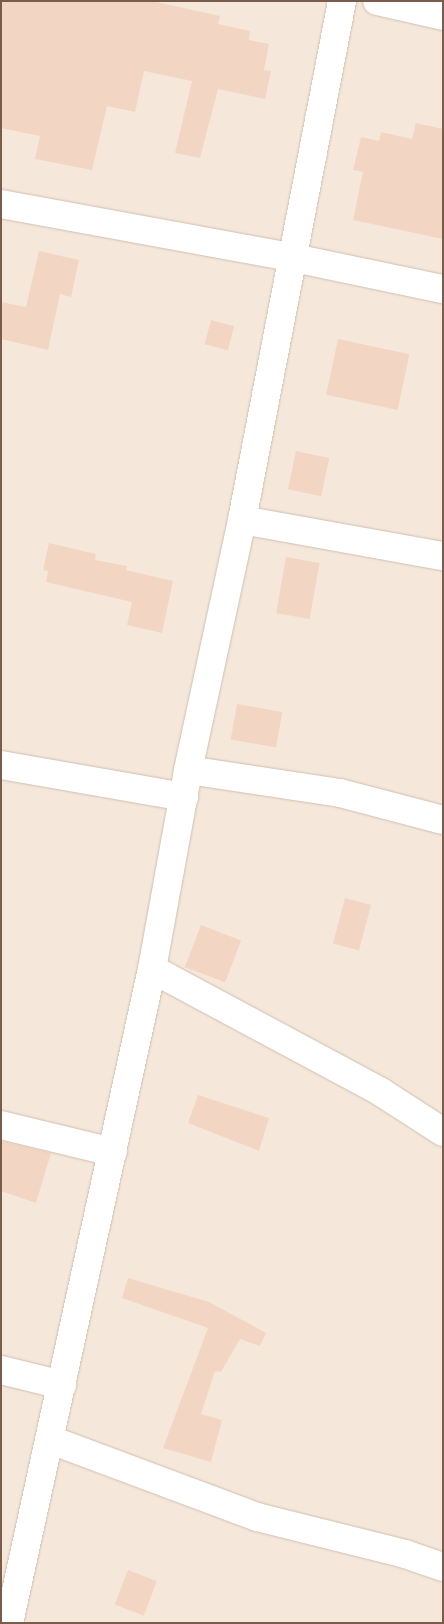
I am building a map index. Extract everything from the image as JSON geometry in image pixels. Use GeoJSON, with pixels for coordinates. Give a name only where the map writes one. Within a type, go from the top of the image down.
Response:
{"type":"FeatureCollection","features":[{"type":"Feature","properties":{"kind":"street"},"geometry":{"type":"LineString","coordinates":[[9,1623],[51,1440],[152,969],[188,770],[242,520],[342,1]]}},
{"type":"Feature","properties":{"kind":"street"},"geometry":{"type":"LineString","coordinates":[[377,1],[443,16]]}},
{"type":"Feature","properties":{"kind":"street"},"geometry":{"type":"LineString","coordinates":[[1,204],[294,258],[443,289]]}},
{"type":"Feature","properties":{"kind":"street"},"geometry":{"type":"LineString","coordinates":[[242,520],[443,556]]}},
{"type":"Feature","properties":{"kind":"street"},"geometry":{"type":"LineString","coordinates":[[1,765],[184,797]]}},
{"type":"Feature","properties":{"kind":"street"},"geometry":{"type":"LineString","coordinates":[[188,770],[340,793],[443,820]]}},
{"type":"Feature","properties":{"kind":"street"},"geometry":{"type":"LineString","coordinates":[[152,969],[381,1092],[443,1132]]}},
{"type":"Feature","properties":{"kind":"street"},"geometry":{"type":"LineString","coordinates":[[1,1125],[113,1152]]}},
{"type":"Feature","properties":{"kind":"street"},"geometry":{"type":"LineString","coordinates":[[1,1370],[62,1385]]}},
{"type":"Feature","properties":{"kind":"street"},"geometry":{"type":"LineString","coordinates":[[51,1440],[257,1517],[405,1554],[443,1567]]}},
{"type":"Feature","properties":{"kind":"shaded area"},"geometry":{"type":"Polygon","coordinates":[[[1,1],[443,1],[443,1623],[1,1623],[1,1]]]}},
{"type":"Feature","properties":{"kind":"building"},"geometry":{"type":"Polygon","coordinates":[[[1,1],[152,1],[220,16],[218,24],[250,31],[249,40],[269,44],[264,70],[271,71],[265,99],[218,89],[200,158],[175,153],[192,81],[144,71],[135,112],[107,106],[92,170],[35,159],[40,136],[1,128],[1,1]]]}},
{"type":"Feature","properties":{"kind":"building"},"geometry":{"type":"Polygon","coordinates":[[[416,123],[443,129],[443,239],[353,220],[363,172],[353,170],[361,137],[379,141],[381,132],[412,139],[416,123]]]}},
{"type":"Feature","properties":{"kind":"building"},"geometry":{"type":"Polygon","coordinates":[[[39,251],[79,260],[71,297],[60,294],[48,350],[1,339],[1,302],[26,307],[39,251]]]}},
{"type":"Feature","properties":{"kind":"building"},"geometry":{"type":"Polygon","coordinates":[[[211,320],[234,326],[228,350],[205,344],[211,320]]]}},
{"type":"Feature","properties":{"kind":"building"},"geometry":{"type":"Polygon","coordinates":[[[338,339],[409,354],[398,410],[326,395],[338,339]]]}},
{"type":"Feature","properties":{"kind":"building"},"geometry":{"type":"Polygon","coordinates":[[[296,451],[329,458],[321,496],[288,489],[296,451]]]}},
{"type":"Feature","properties":{"kind":"building"},"geometry":{"type":"Polygon","coordinates":[[[49,543],[96,554],[95,560],[127,566],[126,570],[173,581],[162,633],[127,625],[132,602],[46,582],[48,571],[43,570],[49,543]]]}},
{"type":"Feature","properties":{"kind":"building"},"geometry":{"type":"Polygon","coordinates":[[[286,557],[319,563],[310,619],[276,613],[286,557]]]}},
{"type":"Feature","properties":{"kind":"building"},"geometry":{"type":"Polygon","coordinates":[[[237,704],[282,712],[276,747],[231,739],[237,704]]]}},
{"type":"Feature","properties":{"kind":"building"},"geometry":{"type":"Polygon","coordinates":[[[345,898],[371,905],[359,950],[333,943],[345,898]]]}},
{"type":"Feature","properties":{"kind":"building"},"geometry":{"type":"Polygon","coordinates":[[[201,925],[241,940],[225,982],[185,967],[201,925]]]}},
{"type":"Feature","properties":{"kind":"building"},"geometry":{"type":"Polygon","coordinates":[[[198,1095],[269,1118],[259,1151],[188,1123],[198,1095]]]}},
{"type":"Feature","properties":{"kind":"building"},"geometry":{"type":"Polygon","coordinates":[[[1,1141],[51,1153],[36,1203],[1,1191],[1,1141]]]}},
{"type":"Feature","properties":{"kind":"building"},"geometry":{"type":"Polygon","coordinates":[[[128,1278],[209,1302],[266,1333],[260,1346],[240,1339],[221,1372],[215,1371],[201,1414],[222,1420],[211,1462],[163,1448],[208,1328],[122,1298],[128,1278]]]}},
{"type":"Feature","properties":{"kind":"building"},"geometry":{"type":"Polygon","coordinates":[[[128,1570],[157,1581],[144,1616],[115,1605],[128,1570]]]}}]}
